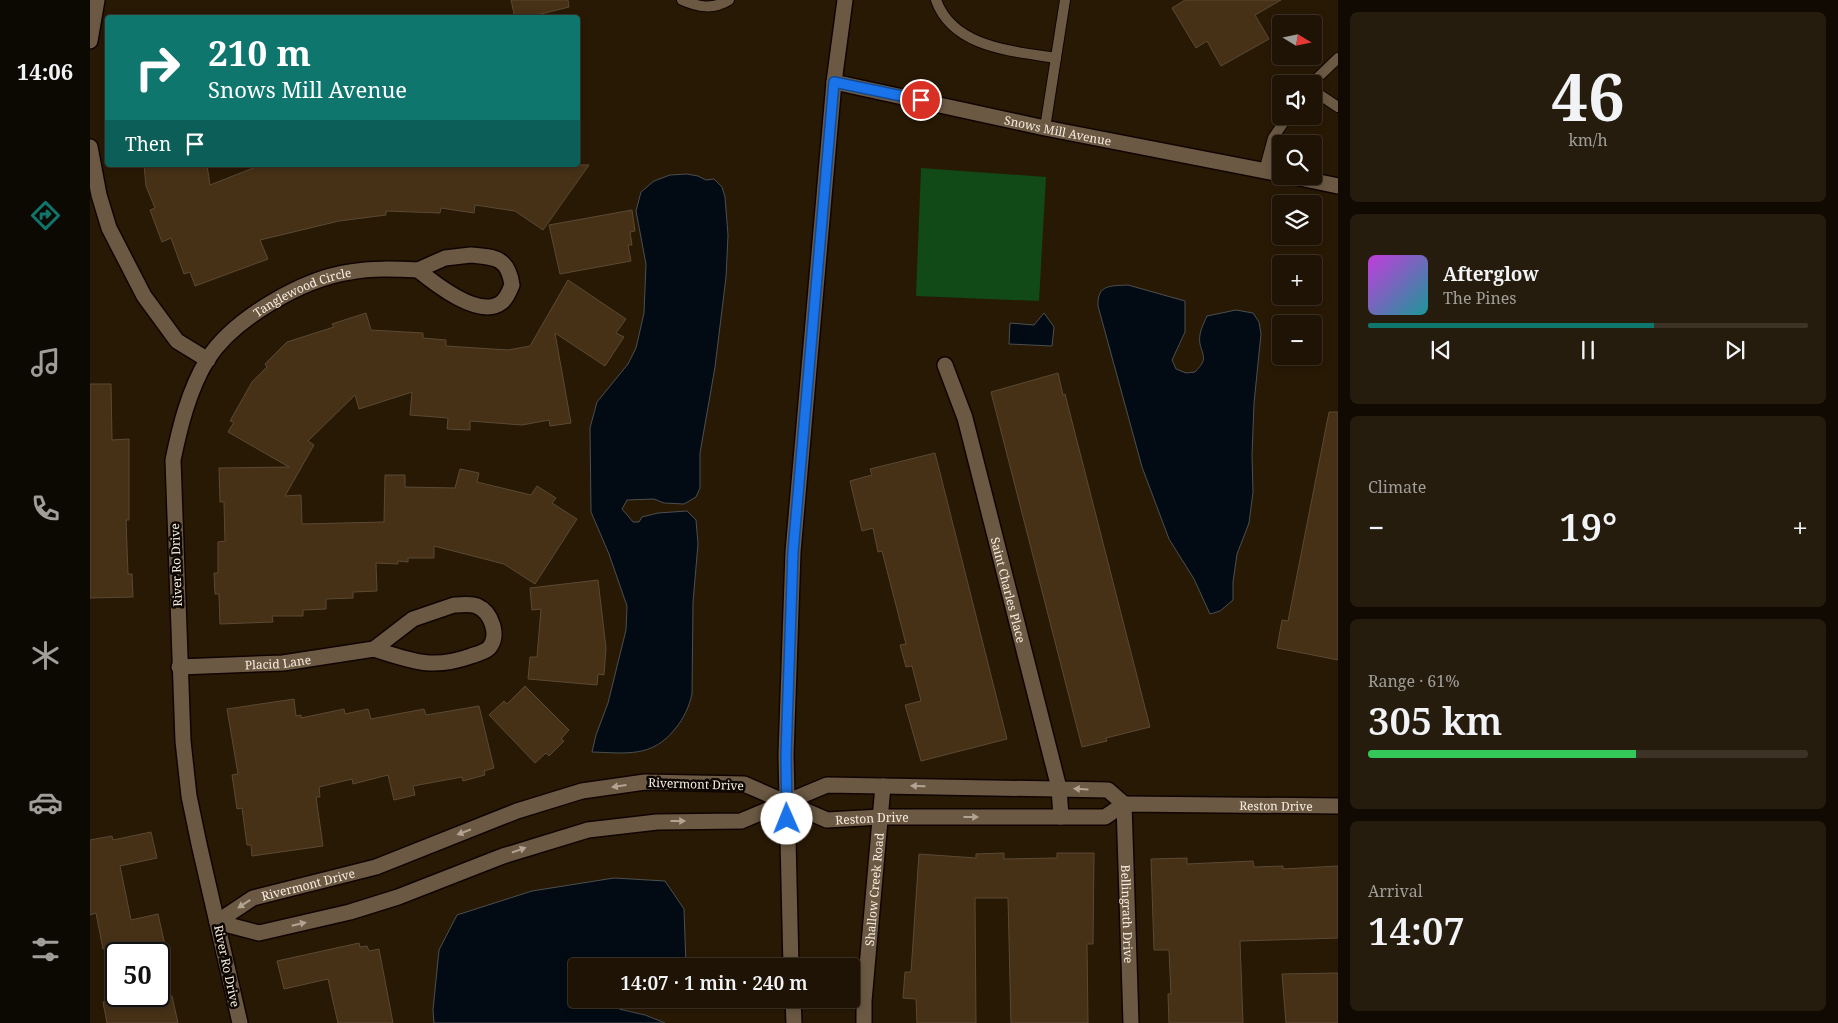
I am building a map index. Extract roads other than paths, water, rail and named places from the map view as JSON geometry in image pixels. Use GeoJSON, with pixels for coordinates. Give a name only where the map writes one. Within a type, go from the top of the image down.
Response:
{"type":"FeatureCollection","features":[{"type":"Feature","properties":{"kind":"street"},"geometry":{"type":"LineString","coordinates":[[90,41],[97,0]]}},
{"type":"Feature","properties":{"kind":"street"},"geometry":{"type":"LineString","coordinates":[[792,958],[786,802],[793,552],[834,82],[845,0]]}},
{"type":"Feature","properties":{"kind":"street","name":"Snows Mill Avenue"},"geometry":{"type":"LineString","coordinates":[[834,82],[1045,128],[1272,172]]}},
{"type":"Feature","properties":{"kind":"street"},"geometry":{"type":"LineString","coordinates":[[90,147],[99,195],[109,228],[144,296],[177,341],[208,360]]}},
{"type":"Feature","properties":{"kind":"street"},"geometry":{"type":"LineString","coordinates":[[1322,183],[1338,186]]}},
{"type":"Feature","properties":{"kind":"street","name":"Tanglewood Circle"},"geometry":{"type":"LineString","coordinates":[[208,360],[245,321],[275,300],[307,285],[347,272],[376,268],[418,270],[445,258],[488,256],[502,261],[507,266],[512,285],[502,302],[494,306],[481,305],[462,301],[442,290],[418,270]]}},
{"type":"Feature","properties":{"kind":"street","name":"River Ro Drive"},"geometry":{"type":"LineString","coordinates":[[208,360],[180,424],[174,460],[179,667],[183,741],[189,796],[240,1023]]}},
{"type":"Feature","properties":{"kind":"street","name":"Saint Charles Place"},"geometry":{"type":"LineString","coordinates":[[945,365],[965,418],[1059,788],[1061,817]]}},
{"type":"Feature","properties":{"kind":"street","name":"Placid Lane"},"geometry":{"type":"LineString","coordinates":[[179,667],[283,663],[374,648],[413,619],[454,605],[475,605],[490,617],[494,628],[493,641],[488,650],[461,660],[438,664],[416,663],[374,648]]}},
{"type":"Feature","properties":{"kind":"street","name":"Rivermont Drive"},"geometry":{"type":"LineString","coordinates":[[217,922],[253,898],[376,867],[517,811],[582,791],[645,782],[744,784],[786,802]]}},
{"type":"Feature","properties":{"kind":"street"},"geometry":{"type":"LineString","coordinates":[[217,922],[259,933],[350,912],[398,898],[503,856],[588,830],[658,822],[741,821],[827,785],[1108,790],[1124,804]]}},
{"type":"Feature","properties":{"kind":"street","name":"Shallow Creek Road"},"geometry":{"type":"LineString","coordinates":[[864,1023],[864,1001],[883,786]]}},
{"type":"Feature","properties":{"kind":"street","name":"Reston Drive"},"geometry":{"type":"LineString","coordinates":[[786,802],[827,820],[881,817],[1104,817],[1124,804],[1338,806]]}},
{"type":"Feature","properties":{"kind":"street","name":"Bellingrath Drive"},"geometry":{"type":"LineString","coordinates":[[1124,804],[1131,1023]]}},
{"type":"Feature","properties":{"kind":"street"},"geometry":{"type":"LineString","coordinates":[[793,1008],[794,1023]]}},
{"type":"Feature","properties":{"kind":"lane"},"geometry":{"type":"LineString","coordinates":[[682,0],[694,6],[708,7],[729,0]]}},
{"type":"Feature","properties":{"kind":"lane"},"geometry":{"type":"LineString","coordinates":[[936,0],[950,21],[968,38],[999,49],[1056,58]]}},
{"type":"Feature","properties":{"kind":"lane"},"geometry":{"type":"LineString","coordinates":[[1045,128],[1065,0]]}},
{"type":"Feature","properties":{"kind":"lane"},"geometry":{"type":"LineString","coordinates":[[1321,75],[1338,58]]}},
{"type":"Feature","properties":{"kind":"lane"},"geometry":{"type":"LineString","coordinates":[[1322,96],[1338,107]]}},
{"type":"Feature","properties":{"kind":"lane"},"geometry":{"type":"LineString","coordinates":[[1264,171],[1273,138],[1282,125]]}}]}
